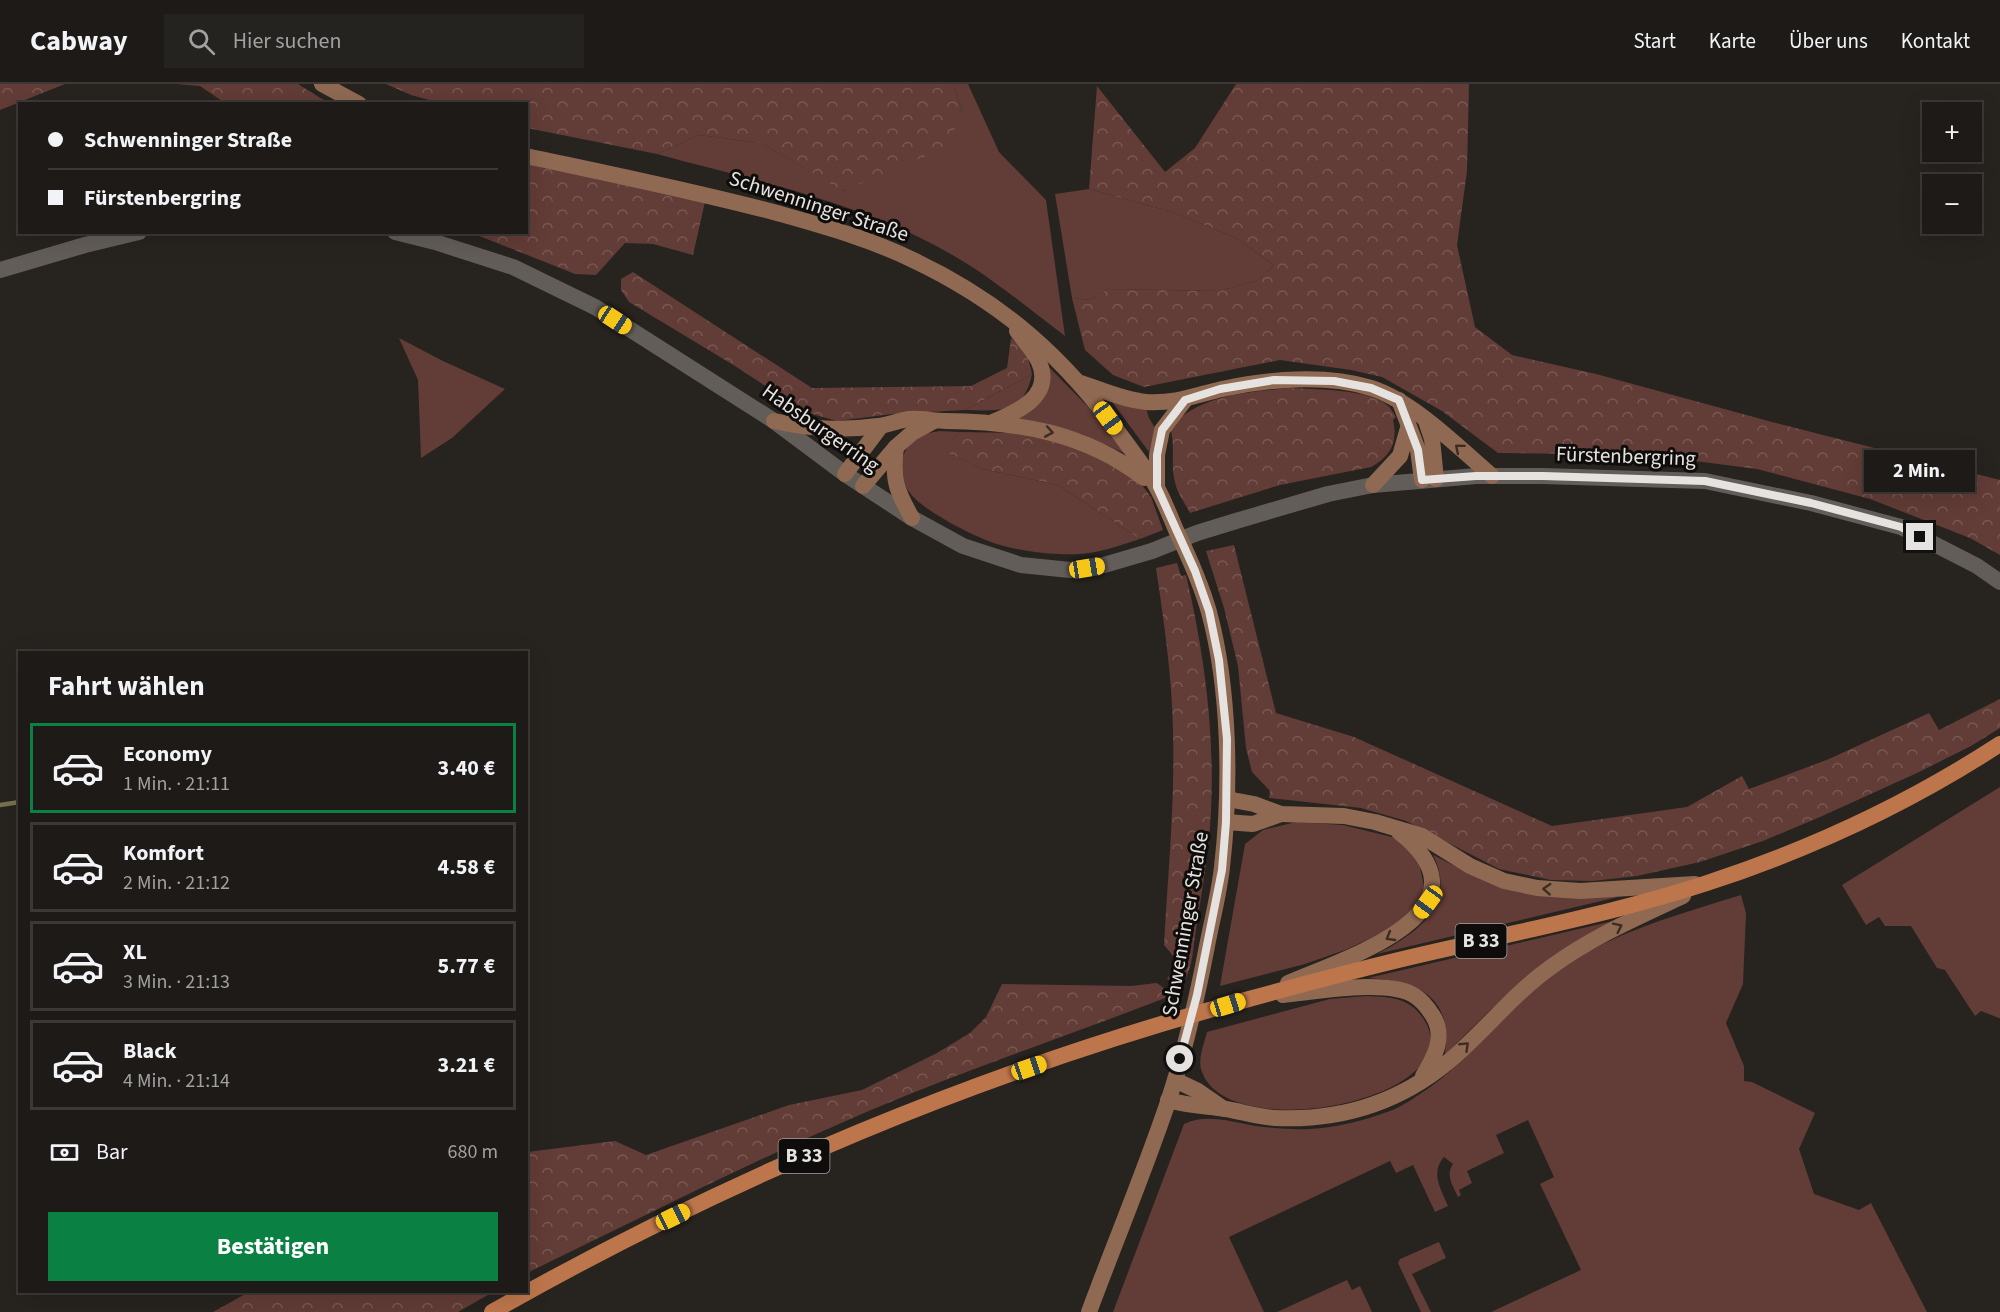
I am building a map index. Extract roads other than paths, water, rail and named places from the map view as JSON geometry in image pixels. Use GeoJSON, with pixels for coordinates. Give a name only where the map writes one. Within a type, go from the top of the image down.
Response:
{"type":"FeatureCollection","features":[{"type":"Feature","properties":{"kind":"main road"},"geometry":{"type":"LineString","coordinates":[[322,84],[355,102]]}},
{"type":"Feature","properties":{"kind":"main road","name":"Schwenninger Straße"},"geometry":{"type":"LineString","coordinates":[[528,156],[716,197],[808,222],[866,240],[951,279],[980,296],[1039,342],[1080,382],[1159,491],[1195,571],[1209,611],[1219,660],[1227,739],[1227,799],[1222,870],[1200,984],[1175,1080],[1128,1213],[1089,1312]]}},
{"type":"Feature","properties":{"kind":"main road"},"geometry":{"type":"LineString","coordinates":[[992,422],[1014,413],[1034,400],[1040,386],[1039,363],[1008,318]]}},
{"type":"Feature","properties":{"kind":"main road"},"geometry":{"type":"LineString","coordinates":[[1080,382],[1119,396],[1146,402],[1185,400],[1220,389],[1274,380],[1334,381],[1371,388],[1399,400],[1492,476]]}},
{"type":"Feature","properties":{"kind":"main road"},"geometry":{"type":"LineString","coordinates":[[1159,491],[1157,455],[1162,430],[1185,400]]}},
{"type":"Feature","properties":{"kind":"main road"},"geometry":{"type":"LineString","coordinates":[[1399,400],[1429,479]]}},
{"type":"Feature","properties":{"kind":"main road"},"geometry":{"type":"LineString","coordinates":[[774,421],[808,429],[837,430],[880,426],[909,419],[992,422],[1059,434],[1121,460],[1159,491]]}},
{"type":"Feature","properties":{"kind":"main road"},"geometry":{"type":"LineString","coordinates":[[863,486],[896,447],[912,433],[934,421]]}},
{"type":"Feature","properties":{"kind":"main road"},"geometry":{"type":"LineString","coordinates":[[1426,421],[1432,439],[1429,479]]}},
{"type":"Feature","properties":{"kind":"main road"},"geometry":{"type":"LineString","coordinates":[[845,474],[880,426]]}},
{"type":"Feature","properties":{"kind":"main road"},"geometry":{"type":"LineString","coordinates":[[1373,485],[1400,456],[1408,428]]}},
{"type":"Feature","properties":{"kind":"main road"},"geometry":{"type":"LineString","coordinates":[[896,447],[894,468],[898,493],[912,518]]}},
{"type":"Feature","properties":{"kind":"main road","name":"B 33"},"geometry":{"type":"LineString","coordinates":[[492,1312],[653,1227],[809,1154],[968,1089],[1131,1034],[1250,998],[1376,965],[1594,915],[1714,881],[1821,841],[1890,809],[1965,767],[2000,744]]}},
{"type":"Feature","properties":{"kind":"main road"},"geometry":{"type":"LineString","coordinates":[[1227,799],[1254,804],[1281,814],[1344,816],[1375,822],[1422,836],[1470,866],[1504,880],[1537,888],[1580,891],[1714,881]]}},
{"type":"Feature","properties":{"kind":"main road"},"geometry":{"type":"LineString","coordinates":[[1226,822],[1253,824],[1281,814]]}},
{"type":"Feature","properties":{"kind":"main road"},"geometry":{"type":"LineString","coordinates":[[1250,998],[1381,943],[1417,918],[1428,902],[1432,888],[1431,871],[1425,856],[1394,828]]}},
{"type":"Feature","properties":{"kind":"main road"},"geometry":{"type":"LineString","coordinates":[[1168,1100],[1192,1107],[1225,1109],[1273,1118],[1312,1118],[1351,1113],[1384,1102],[1447,1063],[1549,968],[1604,933],[1714,881]]}},
{"type":"Feature","properties":{"kind":"main road"},"geometry":{"type":"LineString","coordinates":[[1250,998],[1364,987],[1396,988],[1414,994],[1436,1020],[1439,1038],[1435,1056],[1419,1081]]}},
{"type":"Feature","properties":{"kind":"main road"},"geometry":{"type":"LineString","coordinates":[[1175,1080],[1198,1091],[1225,1109]]}},
{"type":"Feature","properties":{"kind":"street"},"geometry":{"type":"LineString","coordinates":[[0,270],[131,234]]}},
{"type":"Feature","properties":{"kind":"street","name":"Habsburgerring"},"geometry":{"type":"LineString","coordinates":[[403,234],[513,267],[595,307],[774,421],[845,474],[912,518],[963,546],[997,558],[1036,568],[1070,570],[1104,565],[1236,521]]}},
{"type":"Feature","properties":{"kind":"street","name":"Fürstenbergring"},"geometry":{"type":"LineString","coordinates":[[1236,521],[1328,494],[1373,485],[1429,479],[1492,476],[1705,481],[1811,503],[1901,527],[1977,567],[2000,582]]}},
{"type":"Feature","properties":{"kind":"waterway"},"geometry":{"type":"LineString","coordinates":[[0,805],[18,802]]}}]}
